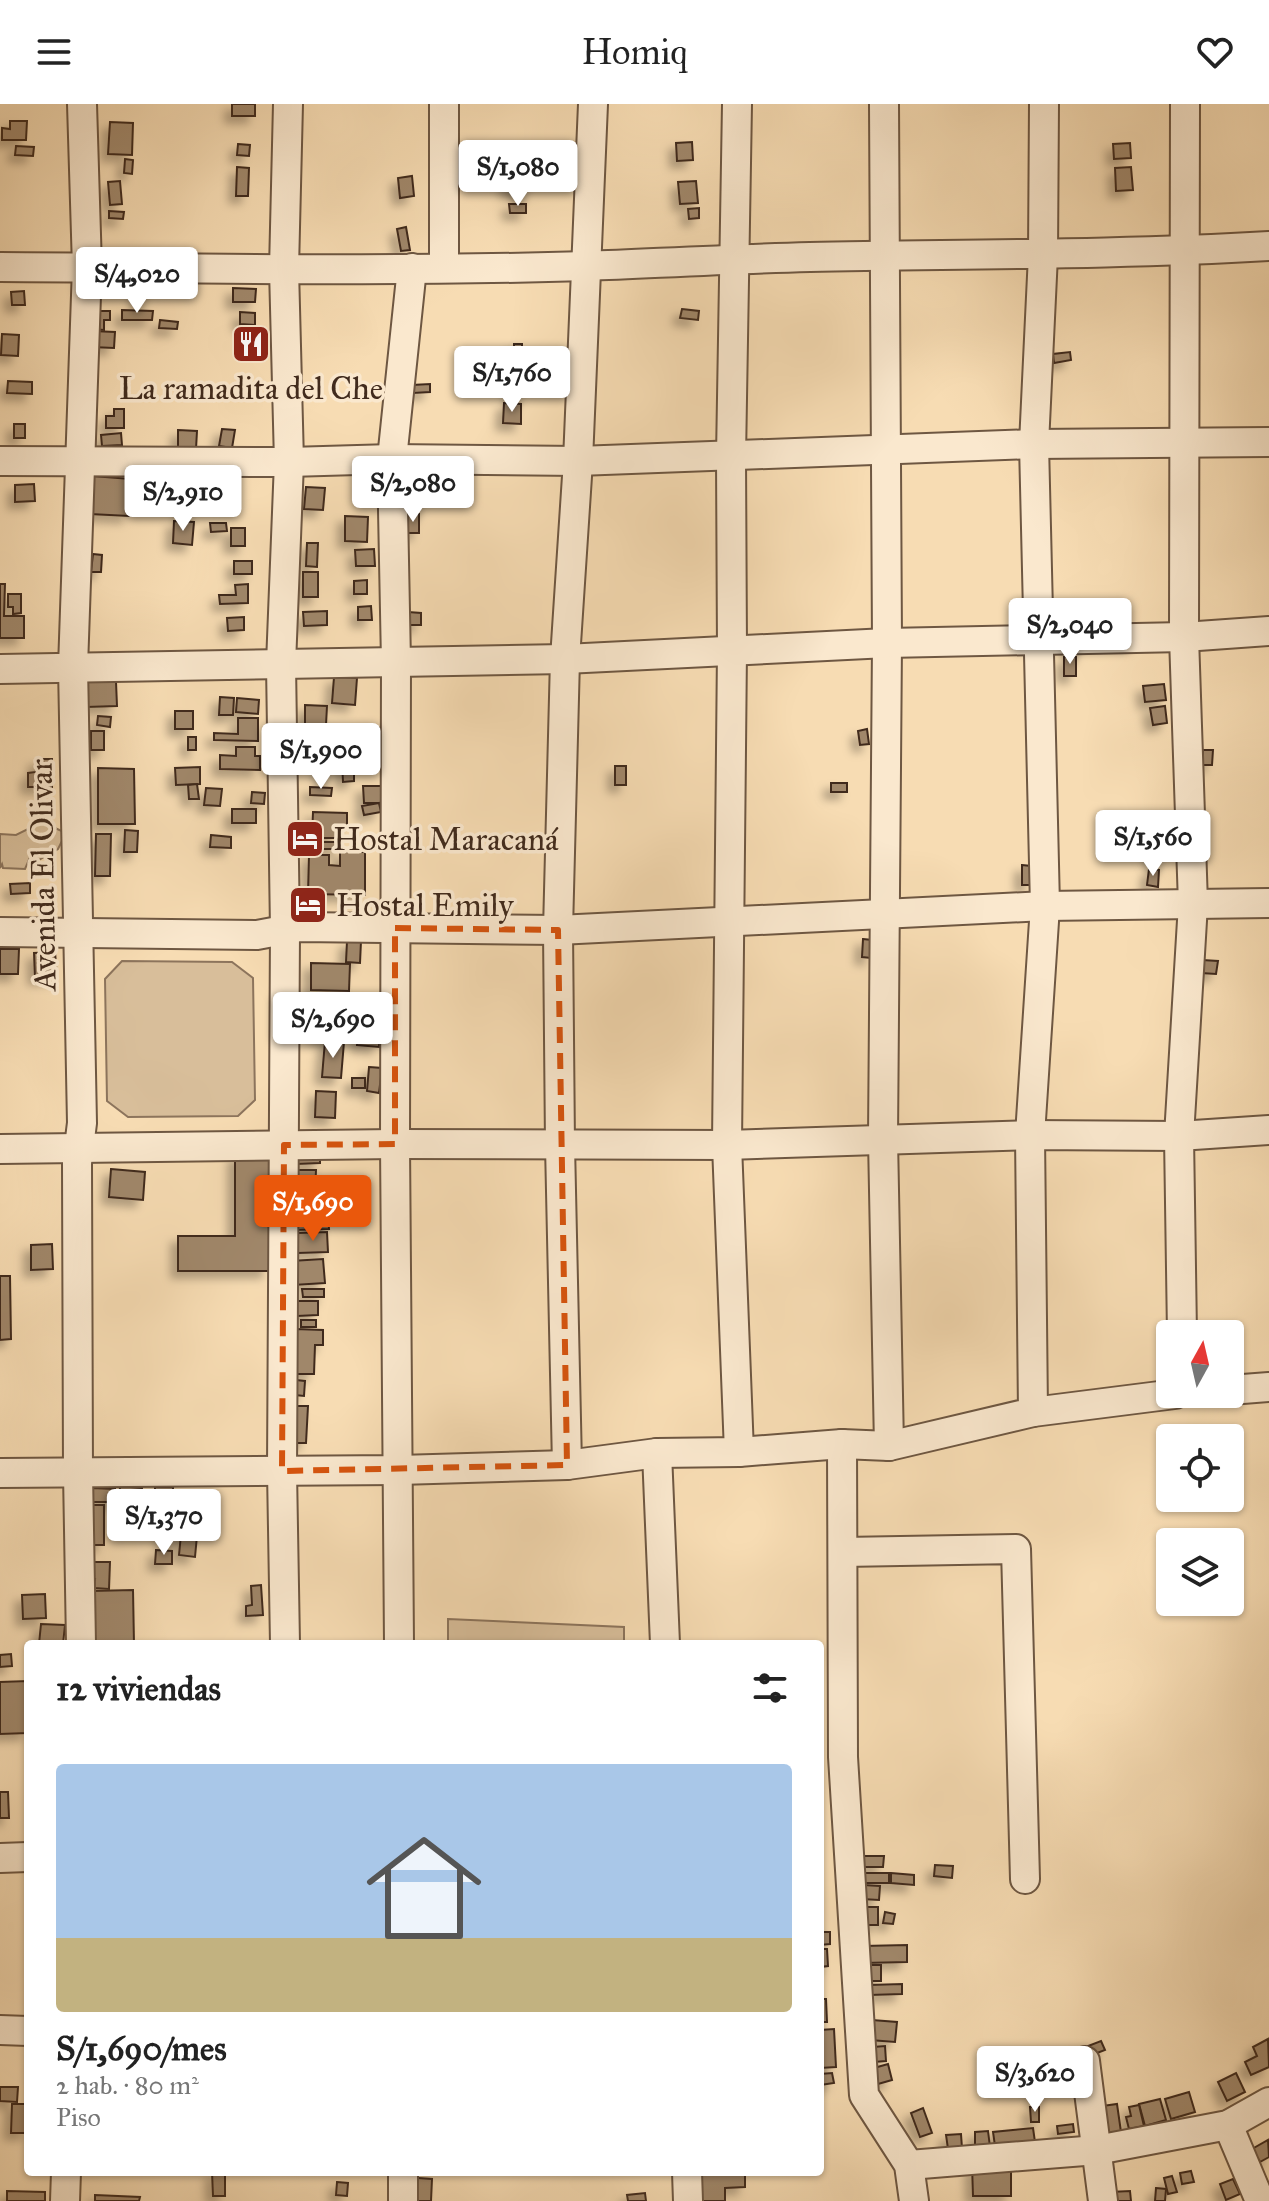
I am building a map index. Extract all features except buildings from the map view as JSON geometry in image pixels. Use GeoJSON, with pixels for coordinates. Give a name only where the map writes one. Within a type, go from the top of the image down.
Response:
{"type":"FeatureCollection","features":[{"type":"Feature","properties":{"kind":"street","name":"Avenida El Olivar"},"geometry":{"type":"LineString","coordinates":[[81,1640],[77,1163],[82,1123],[73,667],[87,267],[82,104]]}},
{"type":"Feature","properties":{"kind":"street"},"geometry":{"type":"LineString","coordinates":[[285,1640],[282,1471],[285,930],[281,664],[289,462],[284,269],[288,104]]}},
{"type":"Feature","properties":{"kind":"street"},"geometry":{"type":"LineString","coordinates":[[444,104],[444,268]]}},
{"type":"Feature","properties":{"kind":"street"},"geometry":{"type":"LineString","coordinates":[[567,1465],[558,930],[565,659],[578,461],[593,104]]}},
{"type":"Feature","properties":{"kind":"street"},"geometry":{"type":"LineString","coordinates":[[737,104],[731,457],[727,1145],[739,1452]]}},
{"type":"Feature","properties":{"kind":"street"},"geometry":{"type":"LineString","coordinates":[[884,104],[887,643],[883,1139],[889,1446]]}},
{"type":"Feature","properties":{"kind":"street"},"geometry":{"type":"LineString","coordinates":[[1033,1412],[1030,1135],[1045,906],[1034,444],[1043,255],[1044,104]]}},
{"type":"Feature","properties":{"kind":"street"},"geometry":{"type":"LineString","coordinates":[[1182,1320],[1179,1136],[1193,904],[1184,637],[1185,104]]}},
{"type":"Feature","properties":{"kind":"street"},"geometry":{"type":"LineString","coordinates":[[0,267],[284,269],[587,266],[735,259],[1043,255],[1269,246]]}},
{"type":"Feature","properties":{"kind":"street"},"geometry":{"type":"LineString","coordinates":[[399,1640],[395,1144],[396,662],[392,459],[412,268]]}},
{"type":"Feature","properties":{"kind":"street"},"geometry":{"type":"LineString","coordinates":[[0,461],[578,461],[1034,444],[1269,442]]}},
{"type":"Feature","properties":{"kind":"street"},"geometry":{"type":"LineString","coordinates":[[0,669],[565,659],[887,643],[1184,637],[1269,631]]}},
{"type":"Feature","properties":{"kind":"street"},"geometry":{"type":"LineString","coordinates":[[0,932],[257,935],[300,927],[558,930],[1045,906],[1269,903]]}},
{"type":"Feature","properties":{"kind":"street"},"geometry":{"type":"LineString","coordinates":[[0,1149],[395,1144],[727,1145],[1030,1135],[1179,1136],[1269,1130]]}},
{"type":"Feature","properties":{"kind":"street"},"geometry":{"type":"LineString","coordinates":[[1244,1389],[1269,1387]]}},
{"type":"Feature","properties":{"kind":"street"},"geometry":{"type":"LineString","coordinates":[[0,1473],[399,1470],[567,1465],[657,1453],[739,1452],[842,1444],[889,1446],[1033,1412],[1156,1396]]}},
{"type":"Feature","properties":{"kind":"street"},"geometry":{"type":"LineString","coordinates":[[842,1444],[843,1757],[864,2095],[909,2165],[914,2201]]}},
{"type":"Feature","properties":{"kind":"street"},"geometry":{"type":"LineString","coordinates":[[657,1453],[665,1640]]}},
{"type":"Feature","properties":{"kind":"street"},"geometry":{"type":"LineString","coordinates":[[843,1552],[1016,1549],[1025,1879]]}},
{"type":"Feature","properties":{"kind":"street"},"geometry":{"type":"LineString","coordinates":[[0,1858],[24,1857]]}},
{"type":"Feature","properties":{"kind":"street"},"geometry":{"type":"LineString","coordinates":[[0,2030],[24,2031]]}},
{"type":"Feature","properties":{"kind":"street"},"geometry":{"type":"LineString","coordinates":[[1085,2061],[1103,2201]]}},
{"type":"Feature","properties":{"kind":"street"},"geometry":{"type":"LineString","coordinates":[[909,2165],[1097,2150],[1228,2125],[1269,2102]]}},
{"type":"Feature","properties":{"kind":"street"},"geometry":{"type":"LineString","coordinates":[[1228,2125],[1260,2201]]}},
{"type":"Feature","properties":{"kind":"street"},"geometry":{"type":"LineString","coordinates":[[65,2201],[66,2176]]}},
{"type":"Feature","properties":{"kind":"street"},"geometry":{"type":"LineString","coordinates":[[403,2176],[403,2201]]}},
{"type":"Feature","properties":{"kind":"street"},"geometry":{"type":"LineString","coordinates":[[687,2176],[688,2201]]}},
{"type":"Feature","properties":{"kind":"highlighted area"},"geometry":{"type":"Polygon","coordinates":[[[395,928],[558,930],[567,1465],[282,1471],[284,1145],[395,1144],[395,928]]]}},
{"type":"Feature","properties":{"kind":"shaded area"},"geometry":{"type":"Polygon","coordinates":[[[42,822],[66,833],[58,849],[37,861],[31,855],[25,869],[3,868],[2,864],[0,868],[0,834],[16,835],[42,822]]]}},
{"type":"Feature","properties":{"kind":"shaded area"},"geometry":{"type":"Polygon","coordinates":[[[122,961],[232,962],[253,978],[255,1100],[238,1116],[128,1117],[107,1101],[105,979],[122,961]]]}},
{"type":"Feature","properties":{"kind":"shaded area"},"geometry":{"type":"Polygon","coordinates":[[[448,1619],[624,1627],[624,1640],[448,1640],[448,1619]]]}},
{"type":"Feature","properties":{"kind":"place","name":"La ramadita del Che"},"geometry":{"type":"Point","coordinates":[251,344]}},
{"type":"Feature","properties":{"kind":"place","name":"Hostal Maracaná"},"geometry":{"type":"Point","coordinates":[305,839]}},
{"type":"Feature","properties":{"kind":"place","name":"Hostal Emily"},"geometry":{"type":"Point","coordinates":[308,905]}}]}
